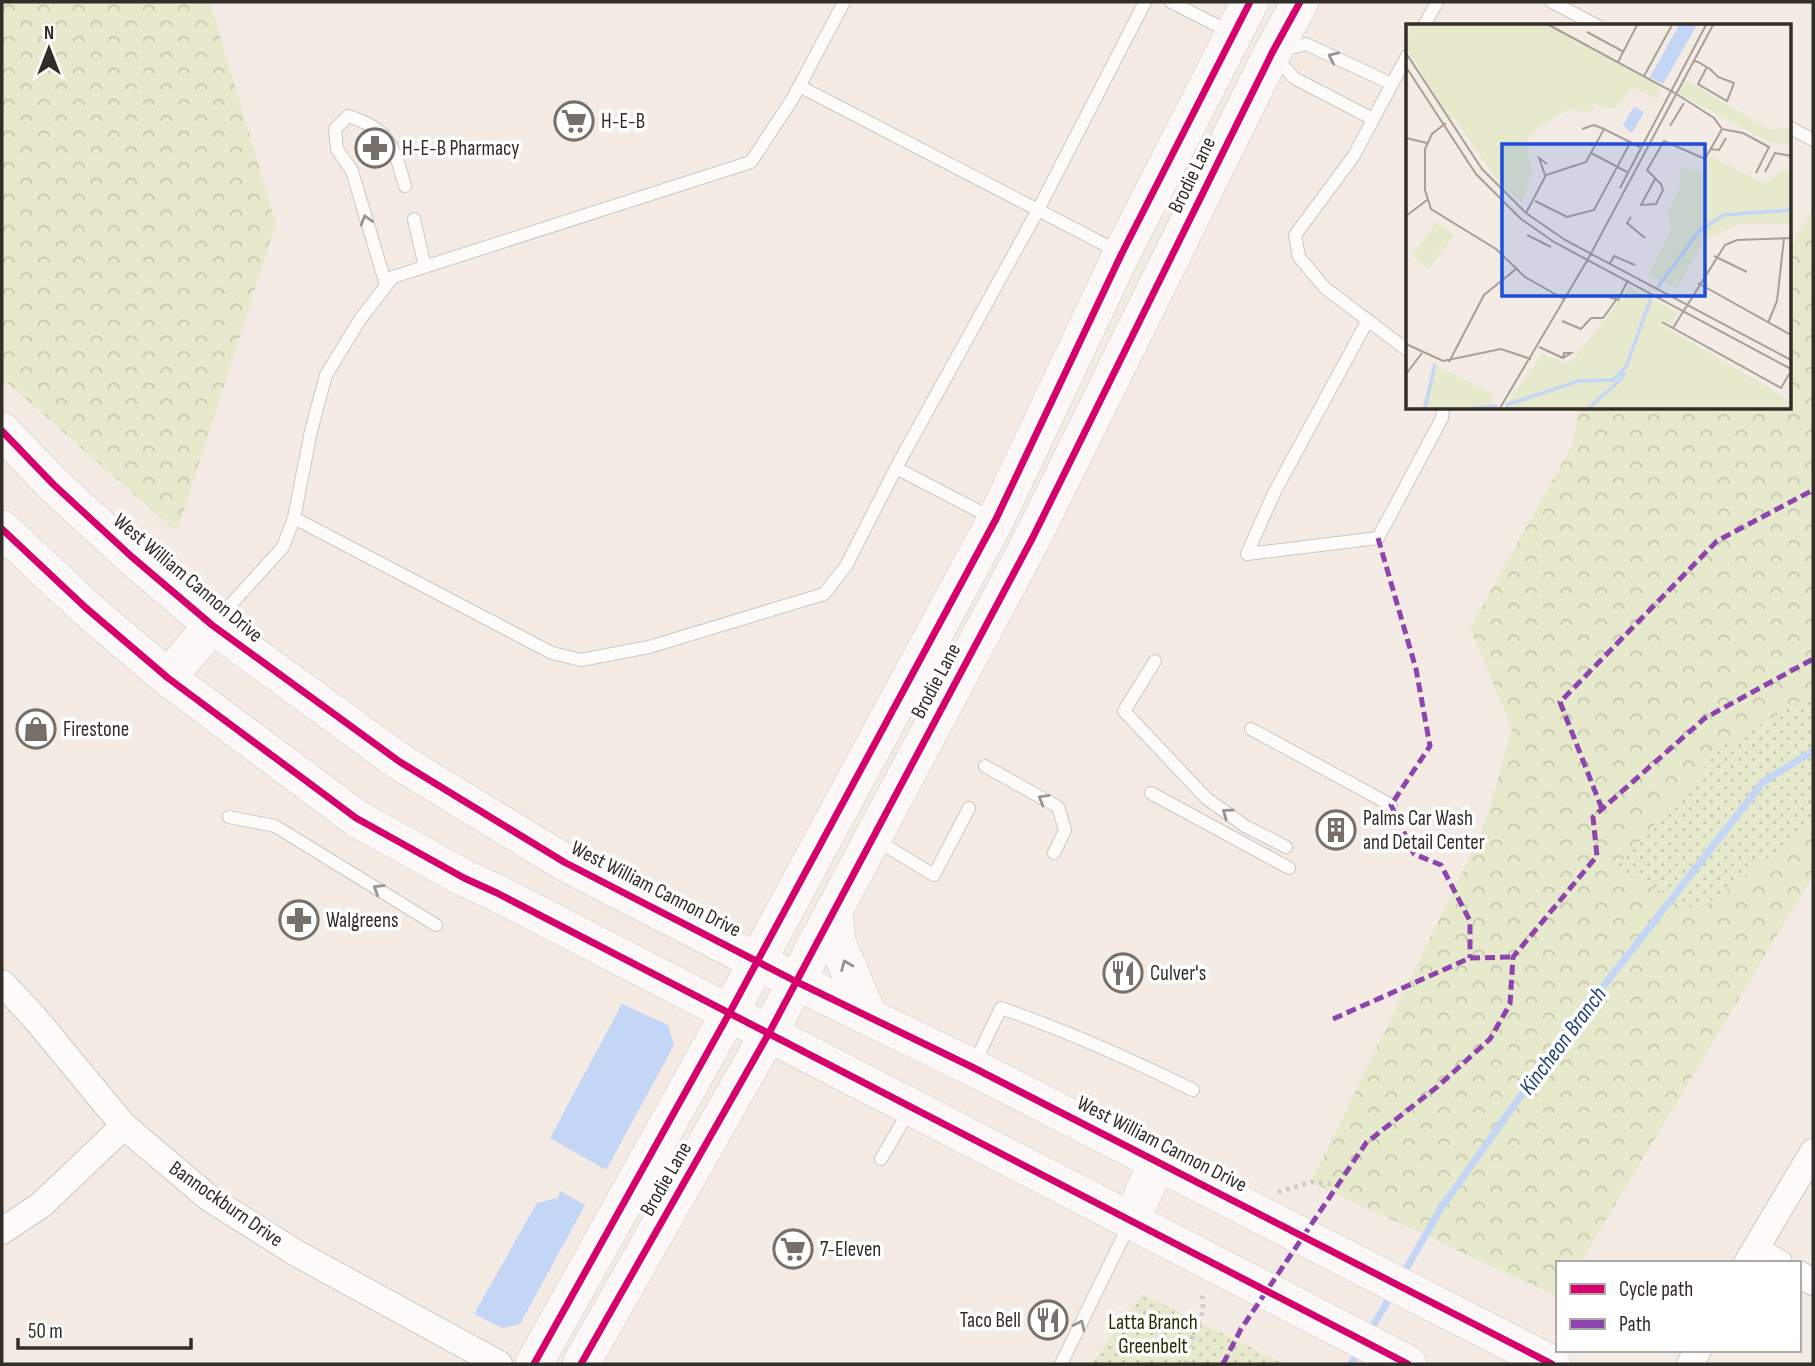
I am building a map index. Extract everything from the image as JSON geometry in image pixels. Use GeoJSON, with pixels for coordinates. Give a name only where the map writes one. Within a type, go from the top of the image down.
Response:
{"type":"FeatureCollection","features":[{"type":"Feature","properties":{"kind":"main road","name":"Brodie Lane"},"geometry":{"type":"LineString","coordinates":[[534,1364],[758,961],[996,519],[1122,253],[1250,2]]}},
{"type":"Feature","properties":{"kind":"main road","name":"Brodie Lane"},"geometry":{"type":"LineString","coordinates":[[581,1364],[797,982],[1033,537],[1272,53],[1300,2]]}},
{"type":"Feature","properties":{"kind":"main road"},"geometry":{"type":"LineString","coordinates":[[1233,34],[1272,53]]}},
{"type":"Feature","properties":{"kind":"main road","name":"West William Cannon Drive"},"geometry":{"type":"LineString","coordinates":[[2,431],[53,484],[122,548],[212,625],[400,762],[564,862],[1157,1162],[1263,1202],[1429,1301],[1552,1364]]}},
{"type":"Feature","properties":{"kind":"main road"},"geometry":{"type":"LineString","coordinates":[[2,529],[86,608],[168,678],[356,818],[464,878],[497,892],[1131,1220],[1216,1280],[1406,1363]]}},
{"type":"Feature","properties":{"kind":"main road"},"geometry":{"type":"LineString","coordinates":[[168,678],[212,625]]}},
{"type":"Feature","properties":{"kind":"main road"},"geometry":{"type":"LineString","coordinates":[[834,912],[837,942],[868,1015]]}},
{"type":"Feature","properties":{"kind":"main road"},"geometry":{"type":"LineString","coordinates":[[1131,1220],[1157,1162]]}},
{"type":"Feature","properties":{"kind":"street","name":"Bannockburn Drive"},"geometry":{"type":"LineString","coordinates":[[2,983],[34,1017],[124,1126],[199,1189],[250,1225],[499,1364]]}},
{"type":"Feature","properties":{"kind":"street"},"geometry":{"type":"LineString","coordinates":[[2,1231],[41,1205],[124,1126]]}},
{"type":"Feature","properties":{"kind":"street"},"geometry":{"type":"LineString","coordinates":[[1771,1261],[1751,1256],[1813,1152]]}},
{"type":"Feature","properties":{"kind":"lane"},"geometry":{"type":"LineString","coordinates":[[212,625],[283,547],[294,518],[311,431],[326,375],[361,318],[393,277],[751,162],[799,86],[844,2]]}},
{"type":"Feature","properties":{"kind":"lane"},"geometry":{"type":"LineString","coordinates":[[294,518],[552,653],[581,660],[649,647],[824,594],[846,566],[896,468],[1038,210],[1144,2]]}},
{"type":"Feature","properties":{"kind":"lane"},"geometry":{"type":"LineString","coordinates":[[1171,2],[1233,34]]}},
{"type":"Feature","properties":{"kind":"lane"},"geometry":{"type":"LineString","coordinates":[[1424,24],[1437,2]]}},
{"type":"Feature","properties":{"kind":"lane"},"geometry":{"type":"LineString","coordinates":[[1552,2],[1594,24]]}},
{"type":"Feature","properties":{"kind":"lane"},"geometry":{"type":"LineString","coordinates":[[1373,119],[1294,78],[1272,53],[1306,44],[1392,84]]}},
{"type":"Feature","properties":{"kind":"lane"},"geometry":{"type":"LineString","coordinates":[[1406,58],[1353,157],[1295,235],[1299,257],[1325,288],[1406,349]]}},
{"type":"Feature","properties":{"kind":"lane"},"geometry":{"type":"LineString","coordinates":[[799,86],[1122,253]]}},
{"type":"Feature","properties":{"kind":"lane"},"geometry":{"type":"LineString","coordinates":[[386,285],[352,171],[337,149],[335,129],[348,116],[371,124],[394,147],[405,186]]}},
{"type":"Feature","properties":{"kind":"lane"},"geometry":{"type":"LineString","coordinates":[[1790,128],[1813,140]]}},
{"type":"Feature","properties":{"kind":"lane"},"geometry":{"type":"LineString","coordinates":[[414,219],[425,267]]}},
{"type":"Feature","properties":{"kind":"lane"},"geometry":{"type":"LineString","coordinates":[[1368,320],[1274,493],[1247,554],[1378,538],[1442,418],[1443,410]]}},
{"type":"Feature","properties":{"kind":"lane"},"geometry":{"type":"LineString","coordinates":[[896,468],[996,519]]}},
{"type":"Feature","properties":{"kind":"lane"},"geometry":{"type":"LineString","coordinates":[[1154,660],[1124,711],[1206,798],[1245,826],[1286,847]]}},
{"type":"Feature","properties":{"kind":"lane"},"geometry":{"type":"LineString","coordinates":[[1251,729],[1391,805]]}},
{"type":"Feature","properties":{"kind":"lane"},"geometry":{"type":"LineString","coordinates":[[985,766],[1058,807],[1065,830],[1054,853]]}},
{"type":"Feature","properties":{"kind":"lane"},"geometry":{"type":"LineString","coordinates":[[1151,793],[1289,869]]}},
{"type":"Feature","properties":{"kind":"lane"},"geometry":{"type":"LineString","coordinates":[[873,838],[934,875],[969,808]]}},
{"type":"Feature","properties":{"kind":"lane"},"geometry":{"type":"LineString","coordinates":[[229,817],[275,826],[436,925]]}},
{"type":"Feature","properties":{"kind":"lane"},"geometry":{"type":"LineString","coordinates":[[972,1067],[1001,1008],[1042,1022],[1193,1090]]}},
{"type":"Feature","properties":{"kind":"lane"},"geometry":{"type":"LineString","coordinates":[[881,1159],[910,1108]]}},
{"type":"Feature","properties":{"kind":"lane"},"geometry":{"type":"LineString","coordinates":[[1061,1364],[1131,1220]]}},
{"type":"Feature","properties":{"kind":"path"},"geometry":{"type":"LineString","coordinates":[[1263,1202],[1311,1182],[1339,1185]]}},
{"type":"Feature","properties":{"kind":"path"},"geometry":{"type":"LineString","coordinates":[[1185,1364],[1189,1345],[1216,1280]]}},
{"type":"Feature","properties":{"kind":"green space"},"geometry":{"type":"Polygon","coordinates":[[[2,2],[210,2],[276,224],[177,532],[2,378],[2,2]]]}},
{"type":"Feature","properties":{"kind":"green space"},"geometry":{"type":"Polygon","coordinates":[[[1813,209],[1813,876],[1581,1261],[1556,1261],[1556,1296],[1311,1182],[1483,830],[1512,729],[1470,628],[1573,444],[1578,410],[1790,410],[1790,247],[1813,209]]]}},
{"type":"Feature","properties":{"kind":"green space"},"geometry":{"type":"Polygon","coordinates":[[[1813,694],[1813,823],[1698,911],[1616,868],[1723,746],[1813,694]]]}},
{"type":"Feature","properties":{"kind":"green space","name":"Latta Branch Greenbelt"},"geometry":{"type":"Polygon","coordinates":[[[1142,1294],[1284,1364],[1092,1364],[1142,1294]]]}},
{"type":"Feature","properties":{"kind":"water"},"geometry":{"type":"Polygon","coordinates":[[[622,1004],[668,1025],[674,1045],[606,1170],[550,1138],[622,1004]]]}},
{"type":"Feature","properties":{"kind":"water"},"geometry":{"type":"Polygon","coordinates":[[[560,1191],[585,1205],[520,1324],[502,1328],[474,1314],[537,1203],[558,1198],[560,1191]]]}},
{"type":"Feature","properties":{"kind":"waterway","name":"Kincheon Branch"},"geometry":{"type":"LineString","coordinates":[[1402,1276],[1441,1208],[1549,1056],[1763,782],[1813,751]]}},
{"type":"Feature","properties":{"kind":"waterway","name":"Kincheon Branch"},"geometry":{"type":"LineString","coordinates":[[1369,1333],[1391,1295]]}},
{"type":"Feature","properties":{"kind":"waterway","name":"Kincheon Branch"},"geometry":{"type":"LineString","coordinates":[[1351,1364],[1360,1350]]}},
{"type":"Feature","properties":{"kind":"marked path"},"geometry":{"type":"LineString","coordinates":[[1602,809],[1560,702],[1717,541],[1813,490]]}},
{"type":"Feature","properties":{"kind":"marked path"},"geometry":{"type":"LineString","coordinates":[[1378,538],[1416,669],[1430,746],[1391,805],[1414,854],[1441,865],[1470,921],[1470,958]]}},
{"type":"Feature","properties":{"kind":"marked path"},"geometry":{"type":"LineString","coordinates":[[1223,1364],[1241,1329],[1366,1143],[1437,1087],[1490,1039],[1510,1004],[1513,957],[1597,856],[1593,817],[1705,718],[1813,659]]}},
{"type":"Feature","properties":{"kind":"marked path"},"geometry":{"type":"LineString","coordinates":[[1333,1019],[1470,958],[1513,957]]}},
{"type":"Feature","properties":{"kind":"cycle path"},"geometry":{"type":"LineString","coordinates":[[534,1364],[730,1012],[996,519],[1122,253],[1250,2]]}},
{"type":"Feature","properties":{"kind":"cycle path"},"geometry":{"type":"LineString","coordinates":[[581,1364],[769,1033],[1033,537],[1272,53],[1300,2]]}},
{"type":"Feature","properties":{"kind":"cycle path"},"geometry":{"type":"LineString","coordinates":[[2,431],[53,484],[132,557],[212,625],[400,762],[564,862],[1552,1364]]}},
{"type":"Feature","properties":{"kind":"cycle path"},"geometry":{"type":"LineString","coordinates":[[2,529],[86,608],[168,678],[356,818],[464,878],[1408,1364]]}},
{"type":"Feature","properties":{"kind":"place","name":"H-E-B"},"geometry":{"type":"Point","coordinates":[574,121]}},
{"type":"Feature","properties":{"kind":"place","name":"H-E-B Pharmacy"},"geometry":{"type":"Point","coordinates":[375,148]}},
{"type":"Feature","properties":{"kind":"place","name":"Firestone"},"geometry":{"type":"Point","coordinates":[36,729]}},
{"type":"Feature","properties":{"kind":"place","name":"Palms Car Wash and Detail Center"},"geometry":{"type":"Point","coordinates":[1336,830]}},
{"type":"Feature","properties":{"kind":"place","name":"Walgreens"},"geometry":{"type":"Point","coordinates":[299,920]}},
{"type":"Feature","properties":{"kind":"place","name":"Culver's"},"geometry":{"type":"Point","coordinates":[1123,973]}},
{"type":"Feature","properties":{"kind":"place","name":"7-Eleven"},"geometry":{"type":"Point","coordinates":[793,1249]}},
{"type":"Feature","properties":{"kind":"place","name":"Taco Bell"},"geometry":{"type":"Point","coordinates":[1048,1320]}}]}
